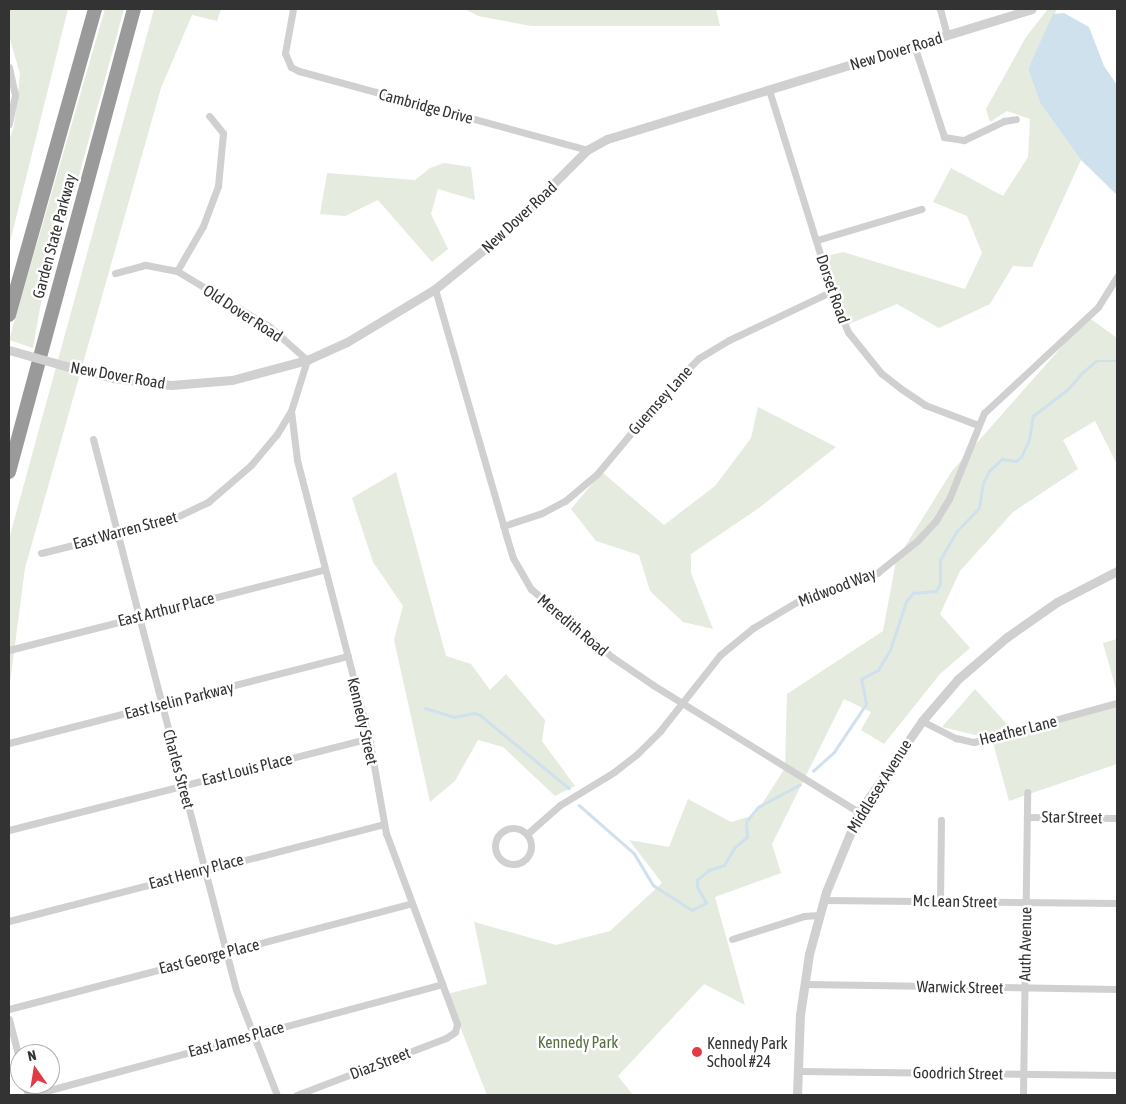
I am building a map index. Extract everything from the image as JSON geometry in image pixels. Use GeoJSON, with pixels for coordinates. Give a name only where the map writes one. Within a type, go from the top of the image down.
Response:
{"type":"FeatureCollection","features":[{"type":"Feature","properties":{"kind":"highway","name":"Garden State Parkway"},"geometry":{"type":"LineString","coordinates":[[9,315],[95,9]]}},
{"type":"Feature","properties":{"kind":"highway","name":"Garden State Parkway"},"geometry":{"type":"LineString","coordinates":[[9,472],[134,9]]}},
{"type":"Feature","properties":{"kind":"street","name":"Cambridge Drive"},"geometry":{"type":"LineString","coordinates":[[294,9],[284,42],[286,58],[291,67],[587,150]]}},
{"type":"Feature","properties":{"kind":"street"},"geometry":{"type":"LineString","coordinates":[[940,9],[947,35]]}},
{"type":"Feature","properties":{"kind":"street","name":"New Dover Road"},"geometry":{"type":"LineString","coordinates":[[9,350],[69,367],[123,379],[171,385],[232,380],[307,360],[348,342],[435,289],[503,234],[587,150],[607,139],[1032,9]]}},
{"type":"Feature","properties":{"kind":"street"},"geometry":{"type":"LineString","coordinates":[[914,45],[944,138],[964,140],[1004,120],[1016,119]]}},
{"type":"Feature","properties":{"kind":"street"},"geometry":{"type":"LineString","coordinates":[[9,67],[15,95],[9,124]]}},
{"type":"Feature","properties":{"kind":"street","name":"Dorset Road"},"geometry":{"type":"LineString","coordinates":[[769,90],[832,291],[848,332],[881,373],[925,405],[978,425]]}},
{"type":"Feature","properties":{"kind":"street"},"geometry":{"type":"LineString","coordinates":[[115,273],[145,265],[158,265],[176,271],[202,226],[218,186],[222,133],[209,116]]}},
{"type":"Feature","properties":{"kind":"street"},"geometry":{"type":"LineString","coordinates":[[817,240],[921,209]]}},
{"type":"Feature","properties":{"kind":"street","name":"Old Dover Road"},"geometry":{"type":"LineString","coordinates":[[176,271],[270,327],[307,360]]}},
{"type":"Feature","properties":{"kind":"street","name":"Midwood Way"},"geometry":{"type":"LineString","coordinates":[[527,834],[560,805],[614,772],[637,754],[720,655],[753,628],[800,600],[877,573],[917,541],[935,522],[949,498],[984,413],[1098,308],[1117,277]]}},
{"type":"Feature","properties":{"kind":"street","name":"Meredith Road"},"geometry":{"type":"LineString","coordinates":[[435,289],[503,526],[514,558],[531,589],[542,601],[612,657],[681,703],[859,812]]}},
{"type":"Feature","properties":{"kind":"street","name":"Guernsey Lane"},"geometry":{"type":"LineString","coordinates":[[503,526],[542,513],[566,501],[597,474],[665,392],[699,358],[729,340],[832,291]]}},
{"type":"Feature","properties":{"kind":"street","name":"East Warren Street"},"geometry":{"type":"LineString","coordinates":[[41,553],[166,522],[208,502],[268,446],[291,411],[307,360]]}},
{"type":"Feature","properties":{"kind":"street","name":"Kennedy Street"},"geometry":{"type":"LineString","coordinates":[[291,411],[297,460],[369,738],[384,824],[410,904],[457,1024]]}},
{"type":"Feature","properties":{"kind":"street","name":"Charles Street"},"geometry":{"type":"LineString","coordinates":[[93,439],[225,951],[251,1034],[277,1095]]}},
{"type":"Feature","properties":{"kind":"street","name":"East Arthur Place"},"geometry":{"type":"LineString","coordinates":[[9,650],[324,570]]}},
{"type":"Feature","properties":{"kind":"street","name":"Middlesex Avenue"},"geometry":{"type":"LineString","coordinates":[[798,1095],[804,984],[819,915],[859,812],[922,720],[958,679],[1007,637],[1058,602],[1117,571]]}},
{"type":"Feature","properties":{"kind":"street","name":"East Iselin Parkway"},"geometry":{"type":"LineString","coordinates":[[9,743],[348,656]]}},
{"type":"Feature","properties":{"kind":"street","name":"Heather Lane"},"geometry":{"type":"LineString","coordinates":[[922,720],[956,738],[974,742],[1117,703]]}},
{"type":"Feature","properties":{"kind":"street","name":"East Louis Place"},"geometry":{"type":"LineString","coordinates":[[9,830],[369,738]]}},
{"type":"Feature","properties":{"kind":"street","name":"Auth Avenue"},"geometry":{"type":"LineString","coordinates":[[1023,1095],[1027,792]]}},
{"type":"Feature","properties":{"kind":"street","name":"Star Street"},"geometry":{"type":"LineString","coordinates":[[1027,817],[1117,818]]}},
{"type":"Feature","properties":{"kind":"street"},"geometry":{"type":"LineString","coordinates":[[940,901],[941,820]]}},
{"type":"Feature","properties":{"kind":"street","name":"East Henry Place"},"geometry":{"type":"LineString","coordinates":[[9,921],[204,868],[384,824]]}},
{"type":"Feature","properties":{"kind":"street"},"geometry":{"type":"LineString","coordinates":[[518,828],[527,834],[532,846],[528,857],[511,864],[500,858],[495,847],[502,831],[518,828]]}},
{"type":"Feature","properties":{"kind":"street","name":"Mc Lean Street"},"geometry":{"type":"LineString","coordinates":[[824,900],[1117,903]]}},
{"type":"Feature","properties":{"kind":"street","name":"East George Place"},"geometry":{"type":"LineString","coordinates":[[9,1009],[410,904]]}},
{"type":"Feature","properties":{"kind":"street"},"geometry":{"type":"LineString","coordinates":[[732,939],[804,916],[819,915]]}},
{"type":"Feature","properties":{"kind":"street","name":"East James Place"},"geometry":{"type":"LineString","coordinates":[[30,1095],[442,984]]}},
{"type":"Feature","properties":{"kind":"street","name":"Warwick Street"},"geometry":{"type":"LineString","coordinates":[[804,984],[1117,989]]}},
{"type":"Feature","properties":{"kind":"street"},"geometry":{"type":"LineString","coordinates":[[9,1019],[15,1044]]}},
{"type":"Feature","properties":{"kind":"street","name":"Diaz Street"},"geometry":{"type":"LineString","coordinates":[[297,1095],[446,1038],[455,1032],[457,1024]]}},
{"type":"Feature","properties":{"kind":"street","name":"Goodrich Street"},"geometry":{"type":"LineString","coordinates":[[798,1071],[1117,1075]]}},
{"type":"Feature","properties":{"kind":"green space"},"geometry":{"type":"Polygon","coordinates":[[[9,9],[68,9],[9,246],[9,141],[14,126],[20,74],[9,36],[9,9]]]}},
{"type":"Feature","properties":{"kind":"green space"},"geometry":{"type":"Polygon","coordinates":[[[105,9],[124,9],[70,209],[42,297],[33,348],[9,340],[105,9]]]}},
{"type":"Feature","properties":{"kind":"green space"},"geometry":{"type":"Polygon","coordinates":[[[154,9],[221,9],[217,21],[192,15],[161,88],[25,568],[9,691],[9,539],[154,9]]]}},
{"type":"Feature","properties":{"kind":"green space"},"geometry":{"type":"Polygon","coordinates":[[[465,9],[716,9],[720,26],[531,26],[478,16],[465,9]]]}},
{"type":"Feature","properties":{"kind":"green space"},"geometry":{"type":"Polygon","coordinates":[[[1048,9],[1057,9],[1028,69],[1040,103],[1081,160],[1032,267],[1013,266],[990,304],[939,328],[897,304],[842,327],[819,258],[843,252],[965,289],[982,253],[967,216],[933,202],[951,168],[1003,196],[1028,157],[1030,119],[1007,111],[990,122],[986,109],[1026,37],[1048,9]]]}},
{"type":"Feature","properties":{"kind":"green space"},"geometry":{"type":"Polygon","coordinates":[[[444,163],[471,167],[475,200],[438,189],[431,214],[448,249],[432,262],[378,200],[345,216],[320,214],[327,173],[415,180],[430,168],[444,163]]]}},
{"type":"Feature","properties":{"kind":"green space","name":"Kennedy Park"},"geometry":{"type":"Polygon","coordinates":[[[1088,317],[1117,338],[1117,464],[1095,421],[1063,440],[1078,469],[1013,512],[960,571],[940,614],[970,648],[940,674],[884,744],[861,730],[871,712],[844,699],[772,844],[781,873],[715,897],[745,1005],[704,984],[618,1076],[633,1095],[487,1095],[447,994],[487,984],[474,922],[556,945],[610,931],[662,883],[629,840],[669,847],[688,799],[731,822],[755,815],[785,768],[787,694],[883,631],[896,561],[952,471],[1088,317]]]}},
{"type":"Feature","properties":{"kind":"green space"},"geometry":{"type":"Polygon","coordinates":[[[758,407],[836,447],[759,508],[691,554],[691,573],[713,629],[683,622],[650,591],[639,555],[596,541],[571,509],[602,472],[664,525],[715,486],[751,438],[758,407]]]}},
{"type":"Feature","properties":{"kind":"green space"},"geometry":{"type":"Polygon","coordinates":[[[396,472],[446,656],[471,664],[490,690],[506,674],[545,720],[542,741],[575,786],[555,796],[503,747],[478,740],[455,781],[430,802],[394,640],[403,606],[373,562],[352,498],[396,472]]]}},
{"type":"Feature","properties":{"kind":"green space"},"geometry":{"type":"Polygon","coordinates":[[[1117,639],[1117,693],[1103,643],[1117,639]]]}},
{"type":"Feature","properties":{"kind":"green space"},"geometry":{"type":"Polygon","coordinates":[[[975,689],[1015,733],[1117,704],[1117,764],[1009,801],[992,739],[942,727],[975,689]]]}},
{"type":"Feature","properties":{"kind":"water"},"geometry":{"type":"Polygon","coordinates":[[[1064,13],[1089,27],[1104,66],[1117,85],[1117,195],[1081,160],[1040,103],[1028,69],[1053,14],[1064,13]]]}},
{"type":"Feature","properties":{"kind":"waterway"},"geometry":{"type":"LineString","coordinates":[[813,771],[834,752],[866,704],[861,679],[878,670],[890,650],[906,602],[913,593],[936,591],[940,584],[940,560],[956,532],[979,508],[983,483],[989,471],[1002,459],[1016,461],[1021,457],[1029,440],[1033,416],[1068,389],[1083,372],[1096,361],[1117,361]]}},
{"type":"Feature","properties":{"kind":"waterway"},"geometry":{"type":"LineString","coordinates":[[425,708],[454,717],[474,713],[480,715],[569,788]]}},
{"type":"Feature","properties":{"kind":"waterway"},"geometry":{"type":"LineString","coordinates":[[579,805],[634,853],[653,885],[692,910],[706,903],[697,887],[697,880],[709,870],[724,865],[735,847],[747,837],[746,822],[758,807],[799,785]]}},
{"type":"Feature","properties":{"kind":"place","name":"Kennedy Park School #24"},"geometry":{"type":"Point","coordinates":[697,1052]}}]}
